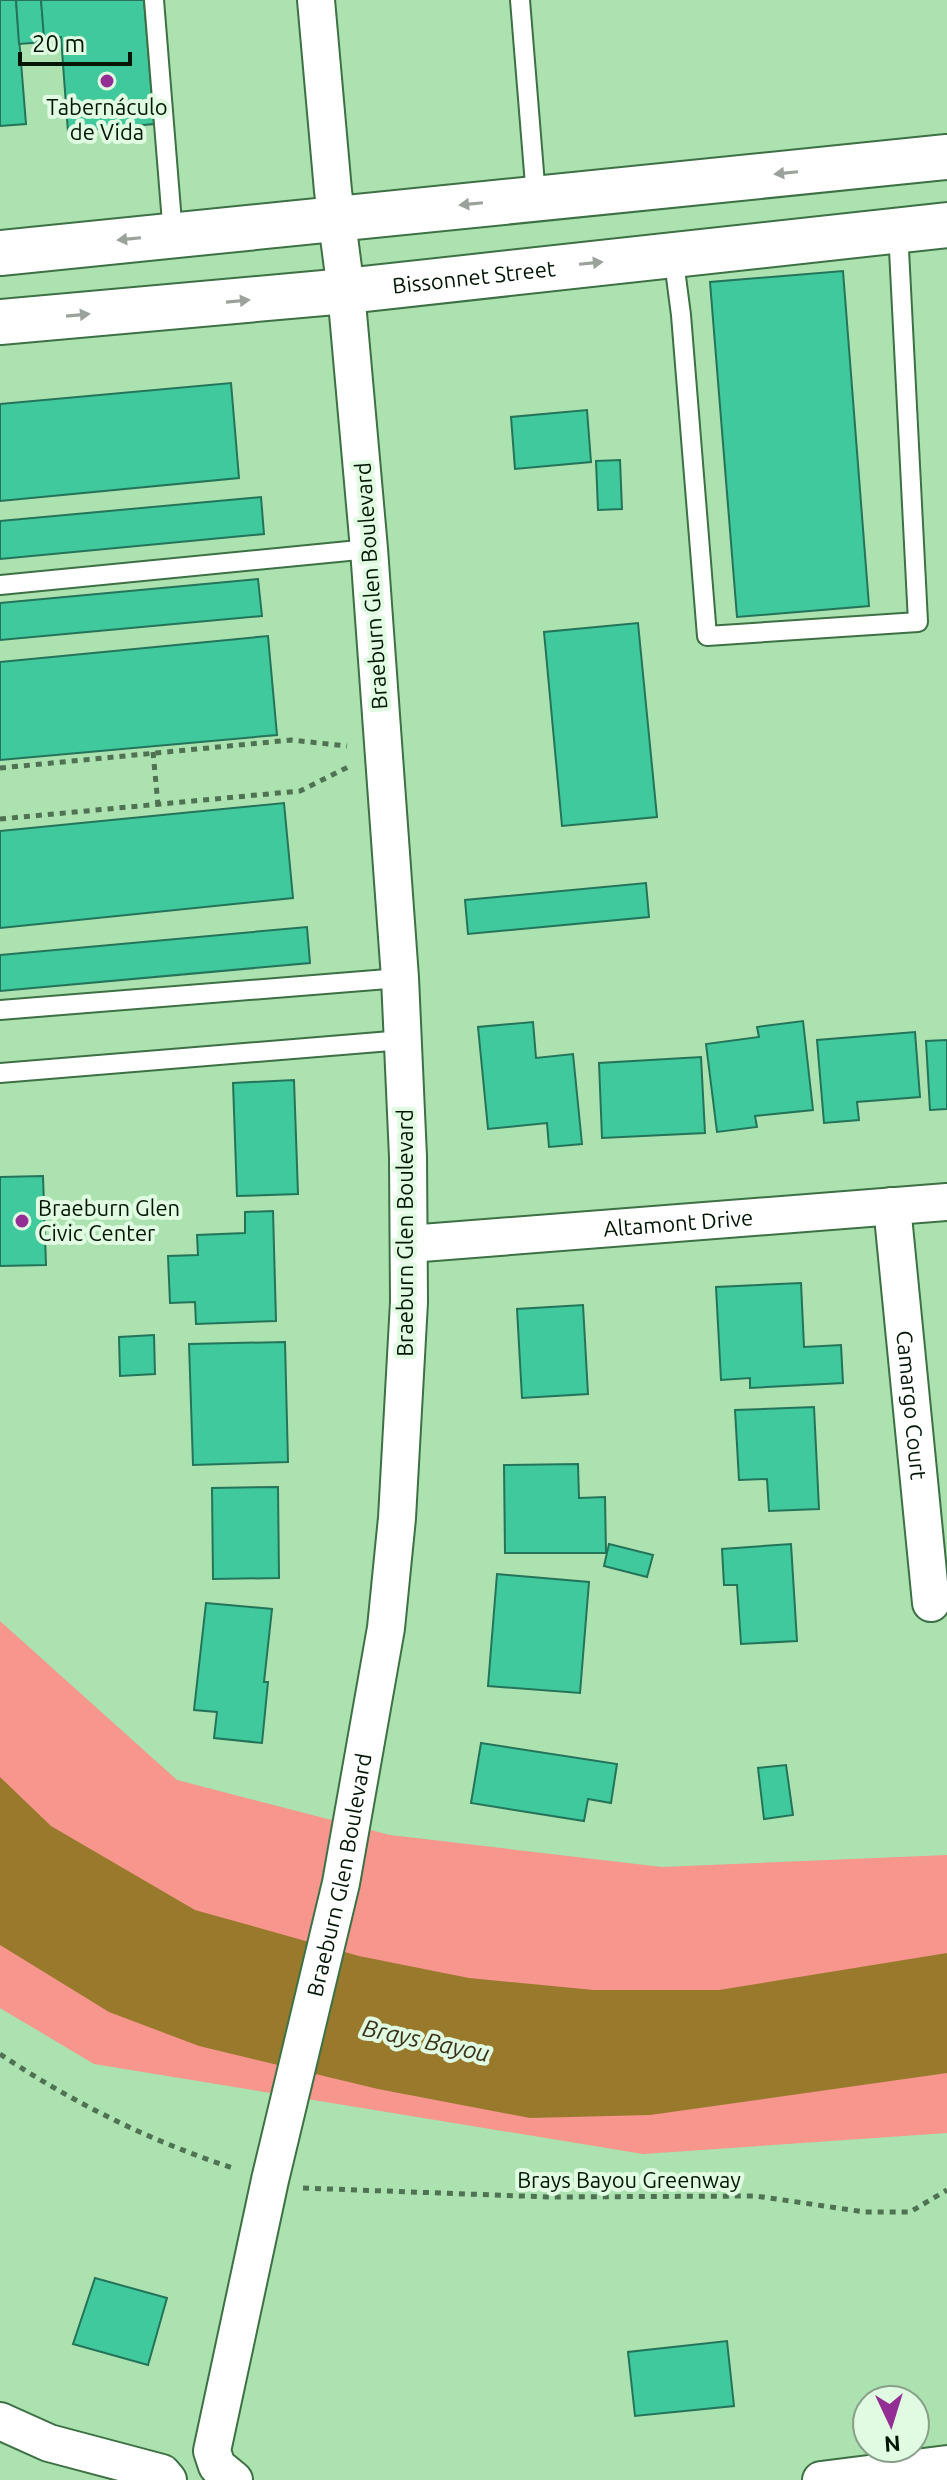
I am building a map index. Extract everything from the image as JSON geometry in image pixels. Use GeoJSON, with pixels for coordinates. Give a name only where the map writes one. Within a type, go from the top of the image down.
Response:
{"type":"FeatureCollection","features":[{"type":"Feature","properties":{"kind":"main road"},"geometry":{"type":"LineString","coordinates":[[0,253],[947,157]]}},
{"type":"Feature","properties":{"kind":"main road"},"geometry":{"type":"LineString","coordinates":[[846,167],[849,235]]}},
{"type":"Feature","properties":{"kind":"main road","name":"Bissonnet Street"},"geometry":{"type":"LineString","coordinates":[[0,322],[346,291],[947,225]]}},
{"type":"Feature","properties":{"kind":"street","name":"Braeburn Glen Boulevard"},"geometry":{"type":"LineString","coordinates":[[234,2480],[217,2466],[212,2451],[262,2164],[341,1883],[386,1628],[397,1518],[409,1244],[400,978],[369,549],[316,0]]}},
{"type":"Feature","properties":{"kind":"street","name":"Altamont Drive"},"geometry":{"type":"LineString","coordinates":[[409,1244],[947,1202]]}},
{"type":"Feature","properties":{"kind":"street","name":"Camargo Court"},"geometry":{"type":"LineString","coordinates":[[892,1206],[931,1603]]}},
{"type":"Feature","properties":{"kind":"street"},"geometry":{"type":"LineString","coordinates":[[0,2421],[49,2443],[165,2476]]}},
{"type":"Feature","properties":{"kind":"street"},"geometry":{"type":"LineString","coordinates":[[821,2480],[947,2464]]}},
{"type":"Feature","properties":{"kind":"lane"},"geometry":{"type":"LineString","coordinates":[[154,0],[173,235]]}},
{"type":"Feature","properties":{"kind":"lane"},"geometry":{"type":"LineString","coordinates":[[520,0],[536,197]]}},
{"type":"Feature","properties":{"kind":"lane"},"geometry":{"type":"LineString","coordinates":[[673,254],[681,315],[707,636],[918,622],[898,230]]}},
{"type":"Feature","properties":{"kind":"lane"},"geometry":{"type":"LineString","coordinates":[[0,585],[369,549]]}},
{"type":"Feature","properties":{"kind":"lane"},"geometry":{"type":"LineString","coordinates":[[0,1010],[400,978]]}},
{"type":"Feature","properties":{"kind":"lane"},"geometry":{"type":"LineString","coordinates":[[0,1073],[403,1040]]}},
{"type":"Feature","properties":{"kind":"path"},"geometry":{"type":"LineString","coordinates":[[0,768],[291,740],[383,750]]}},
{"type":"Feature","properties":{"kind":"path"},"geometry":{"type":"LineString","coordinates":[[0,819],[300,791],[383,750]]}},
{"type":"Feature","properties":{"kind":"path"},"geometry":{"type":"LineString","coordinates":[[153,752],[158,805]]}},
{"type":"Feature","properties":{"kind":"path"},"geometry":{"type":"LineString","coordinates":[[0,2054],[72,2098],[177,2150],[262,2164]]}},
{"type":"Feature","properties":{"kind":"path","name":"Brays Bayou Greenway"},"geometry":{"type":"LineString","coordinates":[[304,2189],[549,2197],[756,2196],[865,2212],[910,2212],[947,2190]]}},
{"type":"Feature","properties":{"kind":"shaded area"},"geometry":{"type":"Polygon","coordinates":[[[0,1621],[177,1780],[390,1835],[662,1867],[947,1855],[947,2133],[643,2154],[94,2064],[0,2008],[0,1621]]]}},
{"type":"Feature","properties":{"kind":"water","name":"Brays Bayou"},"geometry":{"type":"Polygon","coordinates":[[[0,1777],[51,1826],[195,1910],[359,1956],[469,1978],[594,1990],[719,1990],[947,1953],[947,2073],[650,2115],[530,2118],[378,2089],[199,2046],[109,2012],[0,1945],[0,1777]]]}},
{"type":"Feature","properties":{"kind":"building"},"geometry":{"type":"Polygon","coordinates":[[[0,0],[16,0],[26,124],[0,126],[0,0]]]}},
{"type":"Feature","properties":{"kind":"building"},"geometry":{"type":"Polygon","coordinates":[[[16,0],[41,0],[45,42],[19,44],[16,0]]]}},
{"type":"Feature","properties":{"kind":"building","name":"Tabernáculo de Vida"},"geometry":{"type":"Polygon","coordinates":[[[41,0],[144,0],[154,124],[68,132],[61,37],[44,38],[41,0]]]}},
{"type":"Feature","properties":{"kind":"building"},"geometry":{"type":"Polygon","coordinates":[[[843,271],[869,606],[737,617],[710,282],[843,271]]]}},
{"type":"Feature","properties":{"kind":"building"},"geometry":{"type":"Polygon","coordinates":[[[231,383],[239,478],[0,501],[0,404],[231,383]]]}},
{"type":"Feature","properties":{"kind":"building"},"geometry":{"type":"Polygon","coordinates":[[[587,410],[591,462],[515,469],[511,417],[587,410]]]}},
{"type":"Feature","properties":{"kind":"building"},"geometry":{"type":"Polygon","coordinates":[[[620,460],[622,509],[598,510],[596,461],[620,460]]]}},
{"type":"Feature","properties":{"kind":"building"},"geometry":{"type":"Polygon","coordinates":[[[261,497],[264,534],[0,559],[0,521],[261,497]]]}},
{"type":"Feature","properties":{"kind":"building"},"geometry":{"type":"Polygon","coordinates":[[[258,579],[262,616],[0,640],[0,603],[258,579]]]}},
{"type":"Feature","properties":{"kind":"building"},"geometry":{"type":"Polygon","coordinates":[[[638,623],[657,817],[562,826],[544,632],[638,623]]]}},
{"type":"Feature","properties":{"kind":"building"},"geometry":{"type":"Polygon","coordinates":[[[268,636],[277,735],[0,760],[0,662],[268,636]]]}},
{"type":"Feature","properties":{"kind":"building"},"geometry":{"type":"Polygon","coordinates":[[[284,803],[293,898],[0,928],[0,831],[284,803]]]}},
{"type":"Feature","properties":{"kind":"building"},"geometry":{"type":"Polygon","coordinates":[[[646,883],[649,917],[468,934],[465,900],[646,883]]]}},
{"type":"Feature","properties":{"kind":"building"},"geometry":{"type":"Polygon","coordinates":[[[307,927],[310,963],[0,991],[0,955],[307,927]]]}},
{"type":"Feature","properties":{"kind":"building"},"geometry":{"type":"Polygon","coordinates":[[[803,1021],[813,1110],[755,1116],[757,1127],[717,1132],[706,1044],[759,1037],[757,1027],[803,1021]]]}},
{"type":"Feature","properties":{"kind":"building"},"geometry":{"type":"Polygon","coordinates":[[[533,1022],[536,1058],[573,1054],[582,1144],[549,1147],[547,1123],[488,1129],[478,1027],[533,1022]]]}},
{"type":"Feature","properties":{"kind":"building"},"geometry":{"type":"Polygon","coordinates":[[[915,1032],[920,1097],[857,1102],[859,1120],[824,1123],[817,1040],[915,1032]]]}},
{"type":"Feature","properties":{"kind":"building"},"geometry":{"type":"Polygon","coordinates":[[[947,1040],[947,1109],[930,1110],[926,1041],[947,1040]]]}},
{"type":"Feature","properties":{"kind":"building"},"geometry":{"type":"Polygon","coordinates":[[[701,1057],[705,1133],[602,1138],[599,1063],[701,1057]]]}},
{"type":"Feature","properties":{"kind":"building"},"geometry":{"type":"Polygon","coordinates":[[[294,1080],[298,1194],[237,1196],[233,1083],[294,1080]]]}},
{"type":"Feature","properties":{"kind":"building","name":"Braeburn Glen Civic Center"},"geometry":{"type":"Polygon","coordinates":[[[43,1176],[46,1265],[0,1266],[0,1177],[43,1176]]]}},
{"type":"Feature","properties":{"kind":"building"},"geometry":{"type":"Polygon","coordinates":[[[273,1211],[276,1321],[196,1324],[195,1302],[170,1303],[168,1256],[198,1255],[197,1235],[245,1233],[245,1212],[273,1211]]]}},
{"type":"Feature","properties":{"kind":"building"},"geometry":{"type":"Polygon","coordinates":[[[801,1283],[804,1347],[841,1345],[843,1383],[750,1388],[750,1378],[721,1380],[716,1287],[801,1283]]]}},
{"type":"Feature","properties":{"kind":"building"},"geometry":{"type":"Polygon","coordinates":[[[583,1305],[588,1394],[522,1398],[517,1309],[583,1305]]]}},
{"type":"Feature","properties":{"kind":"building"},"geometry":{"type":"Polygon","coordinates":[[[154,1335],[155,1374],[120,1376],[119,1337],[154,1335]]]}},
{"type":"Feature","properties":{"kind":"building"},"geometry":{"type":"Polygon","coordinates":[[[285,1342],[288,1462],[193,1465],[189,1344],[285,1342]]]}},
{"type":"Feature","properties":{"kind":"building"},"geometry":{"type":"Polygon","coordinates":[[[814,1407],[819,1509],[769,1511],[767,1479],[739,1480],[735,1410],[814,1407]]]}},
{"type":"Feature","properties":{"kind":"building"},"geometry":{"type":"Polygon","coordinates":[[[578,1464],[579,1498],[605,1497],[606,1553],[505,1553],[504,1465],[578,1464]]]}},
{"type":"Feature","properties":{"kind":"building"},"geometry":{"type":"Polygon","coordinates":[[[278,1487],[279,1578],[213,1579],[212,1488],[278,1487]]]}},
{"type":"Feature","properties":{"kind":"building"},"geometry":{"type":"Polygon","coordinates":[[[609,1544],[653,1555],[647,1577],[604,1566],[609,1544]]]}},
{"type":"Feature","properties":{"kind":"building"},"geometry":{"type":"Polygon","coordinates":[[[791,1544],[797,1641],[741,1644],[737,1585],[724,1585],[722,1549],[791,1544]]]}},
{"type":"Feature","properties":{"kind":"building"},"geometry":{"type":"Polygon","coordinates":[[[497,1574],[589,1582],[580,1693],[488,1686],[497,1574]]]}},
{"type":"Feature","properties":{"kind":"building"},"geometry":{"type":"Polygon","coordinates":[[[206,1603],[272,1609],[264,1682],[268,1682],[262,1743],[214,1738],[217,1712],[194,1710],[206,1603]]]}},
{"type":"Feature","properties":{"kind":"building"},"geometry":{"type":"Polygon","coordinates":[[[481,1743],[617,1764],[611,1803],[588,1799],[584,1821],[471,1803],[481,1743]]]}},
{"type":"Feature","properties":{"kind":"building"},"geometry":{"type":"Polygon","coordinates":[[[786,1765],[793,1815],[764,1819],[758,1768],[786,1765]]]}},
{"type":"Feature","properties":{"kind":"building"},"geometry":{"type":"Polygon","coordinates":[[[95,2278],[167,2298],[148,2365],[73,2344],[95,2278]]]}},
{"type":"Feature","properties":{"kind":"building"},"geometry":{"type":"Polygon","coordinates":[[[727,2341],[734,2406],[635,2416],[628,2352],[727,2341]]]}},
{"type":"Feature","properties":{"kind":"place","name":"Tabernáculo de Vida"},"geometry":{"type":"Point","coordinates":[107,81]}},
{"type":"Feature","properties":{"kind":"place","name":"Braeburn Glen Civic Center"},"geometry":{"type":"Point","coordinates":[22,1221]}}]}
